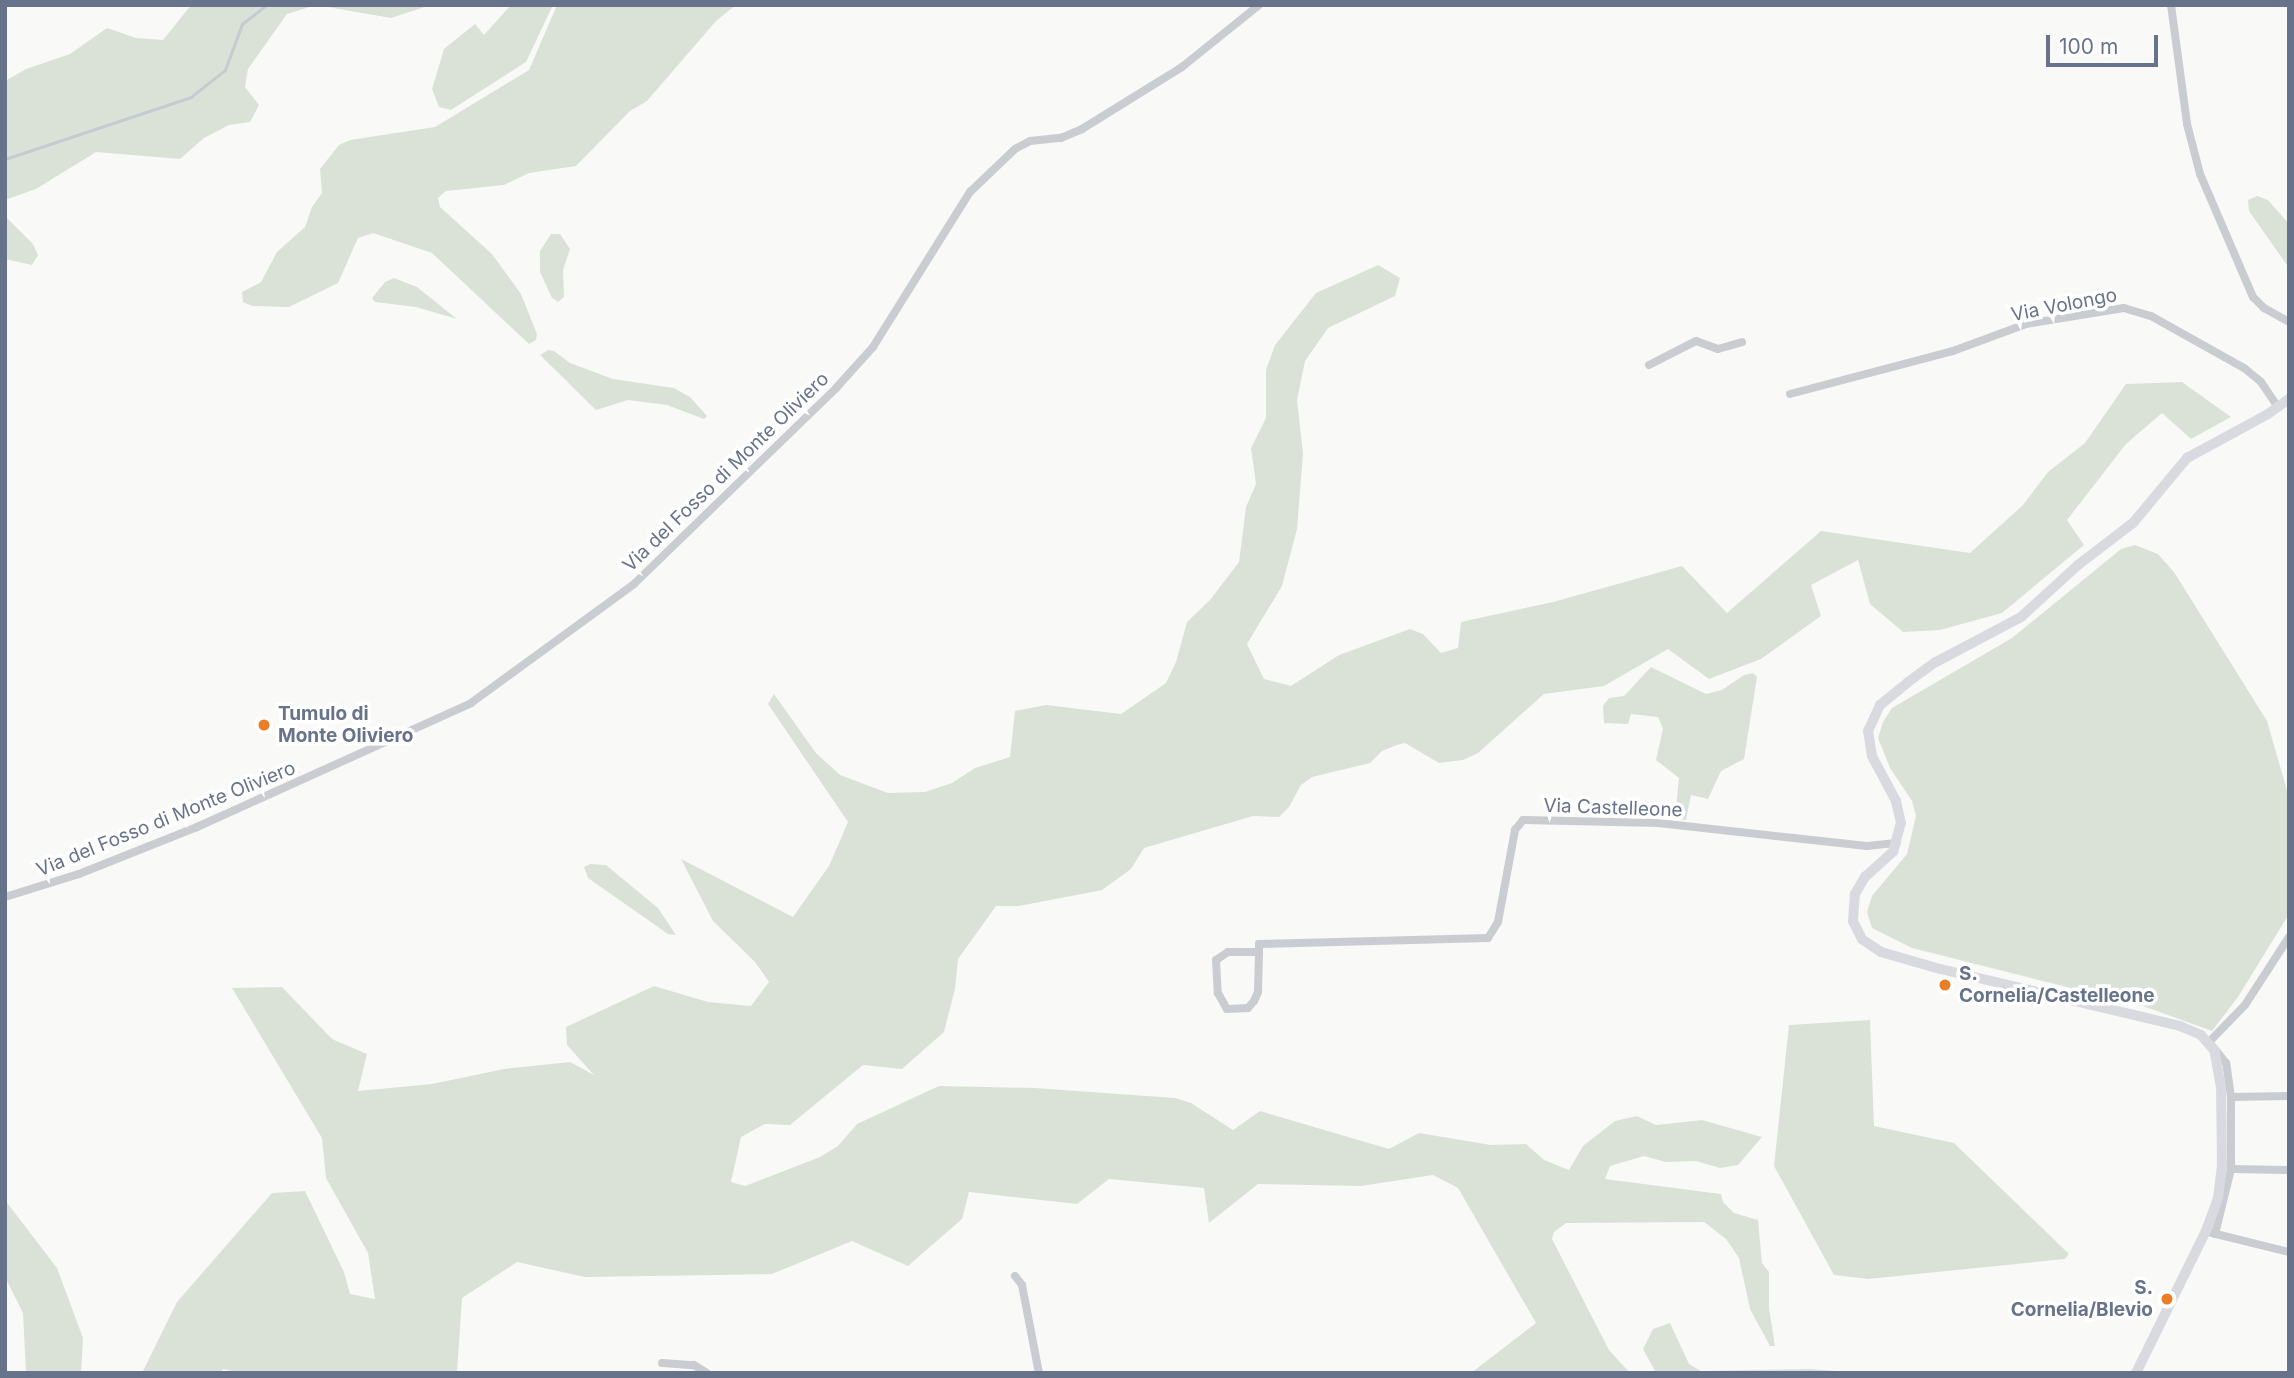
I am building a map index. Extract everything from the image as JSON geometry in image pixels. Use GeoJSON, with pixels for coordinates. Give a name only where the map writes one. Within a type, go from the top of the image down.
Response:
{"type":"FeatureCollection","features":[{"type":"Feature","properties":{"kind":"street","name":"Via del Fosso di Monte Oliviero"},"geometry":{"type":"LineString","coordinates":[[5,897],[79,874],[197,827],[429,723],[488,691],[634,584],[837,387],[873,347],[970,192],[1015,149],[1030,141],[1061,138],[1092,122],[1182,67],[1259,5]]}},
{"type":"Feature","properties":{"kind":"street"},"geometry":{"type":"LineString","coordinates":[[2171,5],[2187,124],[2200,173],[2253,297],[2264,308],[2289,322]]}},
{"type":"Feature","properties":{"kind":"street","name":"Via Volongo"},"geometry":{"type":"LineString","coordinates":[[1790,394],[1953,351],[2026,324],[2124,308],[2151,316],[2244,368],[2261,382],[2278,407]]}},
{"type":"Feature","properties":{"kind":"street"},"geometry":{"type":"LineString","coordinates":[[1649,365],[1696,341],[1718,349],[1742,342]]}},
{"type":"Feature","properties":{"kind":"street"},"geometry":{"type":"LineString","coordinates":[[2136,1373],[2210,1232],[2231,1169],[2231,1097],[2226,1063],[2209,1042],[2180,1026],[2006,986],[1873,948],[1855,929],[1853,904],[1862,881],[1889,856],[1898,843],[1901,823],[1899,808],[1869,743],[1870,722],[1880,705],[1936,662],[2011,623],[2030,610],[2078,565],[2138,519],[2169,476],[2187,457],[2289,399]]}},
{"type":"Feature","properties":{"kind":"street","name":"Via Castelleone"},"geometry":{"type":"LineString","coordinates":[[1259,952],[1228,952],[1216,960],[1218,993],[1221,1004],[1227,1009],[1248,1008],[1254,1001],[1259,952],[1259,944],[1486,939],[1497,926],[1515,830],[1523,820],[1658,823],[1867,846],[1898,843]]}},
{"type":"Feature","properties":{"kind":"street"},"geometry":{"type":"LineString","coordinates":[[2209,1042],[2245,1004],[2289,937]]}},
{"type":"Feature","properties":{"kind":"street"},"geometry":{"type":"LineString","coordinates":[[2209,1042],[2221,1081],[2222,1167],[2210,1232]]}},
{"type":"Feature","properties":{"kind":"street"},"geometry":{"type":"LineString","coordinates":[[2231,1097],[2289,1096]]}},
{"type":"Feature","properties":{"kind":"street"},"geometry":{"type":"LineString","coordinates":[[2231,1169],[2289,1170]]}},
{"type":"Feature","properties":{"kind":"street"},"geometry":{"type":"LineString","coordinates":[[2210,1232],[2289,1252]]}},
{"type":"Feature","properties":{"kind":"street"},"geometry":{"type":"LineString","coordinates":[[1014,1276],[1023,1287],[1039,1373]]}},
{"type":"Feature","properties":{"kind":"street"},"geometry":{"type":"LineString","coordinates":[[662,1363],[694,1365],[707,1373]]}},
{"type":"Feature","properties":{"kind":"shaded area"},"geometry":{"type":"Polygon","coordinates":[[[191,5],[316,5],[287,14],[248,69],[245,87],[259,105],[250,122],[229,125],[204,138],[180,159],[96,152],[36,189],[5,200],[5,81],[26,69],[70,54],[107,28],[136,38],[163,40],[191,5]]]}},
{"type":"Feature","properties":{"kind":"shaded area"},"geometry":{"type":"Polygon","coordinates":[[[316,5],[431,5],[391,18],[316,5]]]}},
{"type":"Feature","properties":{"kind":"shaded area"},"geometry":{"type":"Polygon","coordinates":[[[511,5],[553,5],[526,62],[451,110],[439,107],[432,89],[444,49],[475,24],[484,35],[511,5]]]}},
{"type":"Feature","properties":{"kind":"shaded area"},"geometry":{"type":"Polygon","coordinates":[[[557,5],[736,5],[716,21],[647,101],[630,111],[576,166],[529,173],[504,185],[446,191],[438,198],[440,207],[492,254],[521,294],[537,334],[536,340],[529,344],[432,253],[373,233],[358,238],[338,283],[289,307],[252,306],[243,302],[242,292],[261,282],[277,252],[305,227],[312,207],[322,193],[320,169],[339,145],[350,140],[435,127],[529,70],[557,5]]]}},
{"type":"Feature","properties":{"kind":"shaded area"},"geometry":{"type":"Polygon","coordinates":[[[2257,196],[2268,200],[2289,224],[2289,268],[2249,211],[2248,200],[2257,196]]]}},
{"type":"Feature","properties":{"kind":"shaded area"},"geometry":{"type":"Polygon","coordinates":[[[5,216],[33,244],[38,255],[32,265],[5,259],[5,216]]]}},
{"type":"Feature","properties":{"kind":"shaded area"},"geometry":{"type":"Polygon","coordinates":[[[551,234],[560,234],[570,249],[563,270],[564,297],[558,302],[552,298],[540,272],[540,251],[551,234]]]}},
{"type":"Feature","properties":{"kind":"shaded area"},"geometry":{"type":"Polygon","coordinates":[[[1378,265],[1400,278],[1395,296],[1328,328],[1305,361],[1297,400],[1303,453],[1297,529],[1282,586],[1247,644],[1264,679],[1291,686],[1339,655],[1410,629],[1423,634],[1441,653],[1458,648],[1461,622],[1553,602],[1682,566],[1727,613],[1821,531],[1970,553],[2023,505],[2048,472],[2085,443],[2126,384],[2182,382],[2231,417],[2191,439],[2162,413],[2126,444],[2067,520],[2084,545],[2002,613],[1940,630],[1903,632],[1870,604],[1858,560],[1811,585],[1821,616],[1761,659],[1709,679],[1668,649],[1604,686],[1544,694],[1478,753],[1463,760],[1439,763],[1405,743],[1397,745],[1382,751],[1370,763],[1312,777],[1301,785],[1289,807],[1279,817],[1253,816],[1144,848],[1131,869],[1102,890],[1019,906],[996,906],[958,959],[955,989],[944,1032],[902,1069],[863,1065],[790,1125],[765,1124],[741,1137],[731,1182],[745,1186],[820,1157],[838,1146],[857,1124],[939,1086],[1035,1088],[1175,1098],[1191,1103],[1233,1130],[1260,1111],[1389,1149],[1419,1133],[1491,1145],[1526,1144],[1544,1160],[1569,1170],[1583,1146],[1615,1121],[1637,1116],[1656,1125],[1702,1120],[1762,1137],[1738,1165],[1720,1168],[1696,1161],[1666,1162],[1644,1156],[1610,1166],[1605,1179],[1721,1194],[1723,1202],[1734,1213],[1758,1220],[1762,1263],[1769,1272],[1769,1308],[1775,1346],[1770,1346],[1750,1309],[1739,1258],[1726,1239],[1704,1222],[1566,1223],[1554,1232],[1552,1239],[1609,1350],[1630,1373],[1471,1373],[1536,1323],[1458,1188],[1433,1175],[1361,1186],[1258,1184],[1209,1223],[1204,1188],[1109,1179],[1077,1204],[969,1192],[962,1219],[908,1266],[852,1241],[772,1274],[585,1277],[517,1262],[462,1298],[457,1373],[241,1373],[223,1369],[221,1373],[142,1373],[177,1302],[272,1193],[305,1191],[344,1272],[350,1294],[375,1299],[368,1253],[326,1178],[322,1138],[232,988],[282,987],[332,1039],[367,1054],[358,1091],[432,1084],[504,1069],[570,1062],[594,1075],[567,1045],[566,1027],[654,986],[708,1002],[751,1006],[769,982],[755,962],[713,921],[681,859],[793,917],[829,866],[848,822],[768,704],[774,694],[816,753],[840,775],[888,793],[925,792],[952,783],[975,768],[1010,757],[1015,711],[1046,705],[1121,714],[1166,683],[1176,662],[1187,622],[1210,600],[1239,562],[1246,507],[1256,484],[1251,448],[1266,418],[1266,370],[1275,345],[1316,293],[1378,265]]]}},
{"type":"Feature","properties":{"kind":"shaded area"},"geometry":{"type":"Polygon","coordinates":[[[394,278],[417,287],[457,319],[416,307],[375,302],[372,298],[385,282],[394,278]]]}},
{"type":"Feature","properties":{"kind":"shaded area"},"geometry":{"type":"Polygon","coordinates":[[[548,350],[554,351],[570,363],[613,379],[674,388],[690,397],[707,416],[704,419],[667,405],[628,400],[596,410],[540,355],[548,350]]]}},
{"type":"Feature","properties":{"kind":"shaded area"},"geometry":{"type":"Polygon","coordinates":[[[2135,545],[2158,554],[2174,572],[2267,721],[2289,797],[2289,914],[2238,997],[2212,1031],[2143,1006],[1912,948],[1872,928],[1867,912],[1872,896],[1907,854],[1916,816],[1912,801],[1890,768],[1878,738],[1883,722],[1892,708],[2012,638],[2121,549],[2135,545]]]}},
{"type":"Feature","properties":{"kind":"shaded area"},"geometry":{"type":"Polygon","coordinates":[[[1651,667],[1706,694],[1722,690],[1744,675],[1753,673],[1757,677],[1744,759],[1721,771],[1708,799],[1691,795],[1686,820],[1675,818],[1679,778],[1656,760],[1663,729],[1658,717],[1631,714],[1628,724],[1604,723],[1603,706],[1609,698],[1624,696],[1651,667]]]}},
{"type":"Feature","properties":{"kind":"shaded area"},"geometry":{"type":"Polygon","coordinates":[[[590,864],[606,865],[658,908],[676,935],[668,934],[588,878],[584,867],[590,864]]]}},
{"type":"Feature","properties":{"kind":"shaded area"},"geometry":{"type":"Polygon","coordinates":[[[1870,1020],[1874,1126],[1954,1143],[2069,1254],[2065,1259],[1868,1279],[1834,1275],[1774,1166],[1789,1025],[1870,1020]]]}},
{"type":"Feature","properties":{"kind":"shaded area"},"geometry":{"type":"Polygon","coordinates":[[[5,1200],[57,1268],[83,1338],[81,1373],[26,1373],[23,1313],[5,1277],[5,1200]]]}},
{"type":"Feature","properties":{"kind":"shaded area"},"geometry":{"type":"Polygon","coordinates":[[[1670,1323],[1689,1364],[1701,1371],[1810,1369],[1863,1373],[1656,1373],[1643,1349],[1653,1329],[1670,1323]]]}},
{"type":"Feature","properties":{"kind":"waterway"},"geometry":{"type":"LineString","coordinates":[[5,159],[191,97],[225,70],[242,24],[266,5]]}},
{"type":"Feature","properties":{"kind":"place","name":"Tumulo di Monte Oliviero"},"geometry":{"type":"Point","coordinates":[264,725]}},
{"type":"Feature","properties":{"kind":"place","name":"S. Cornelia/Castelleone"},"geometry":{"type":"Point","coordinates":[1945,985]}},
{"type":"Feature","properties":{"kind":"place","name":"S. Cornelia/Blevio"},"geometry":{"type":"Point","coordinates":[2167,1299]}}]}
